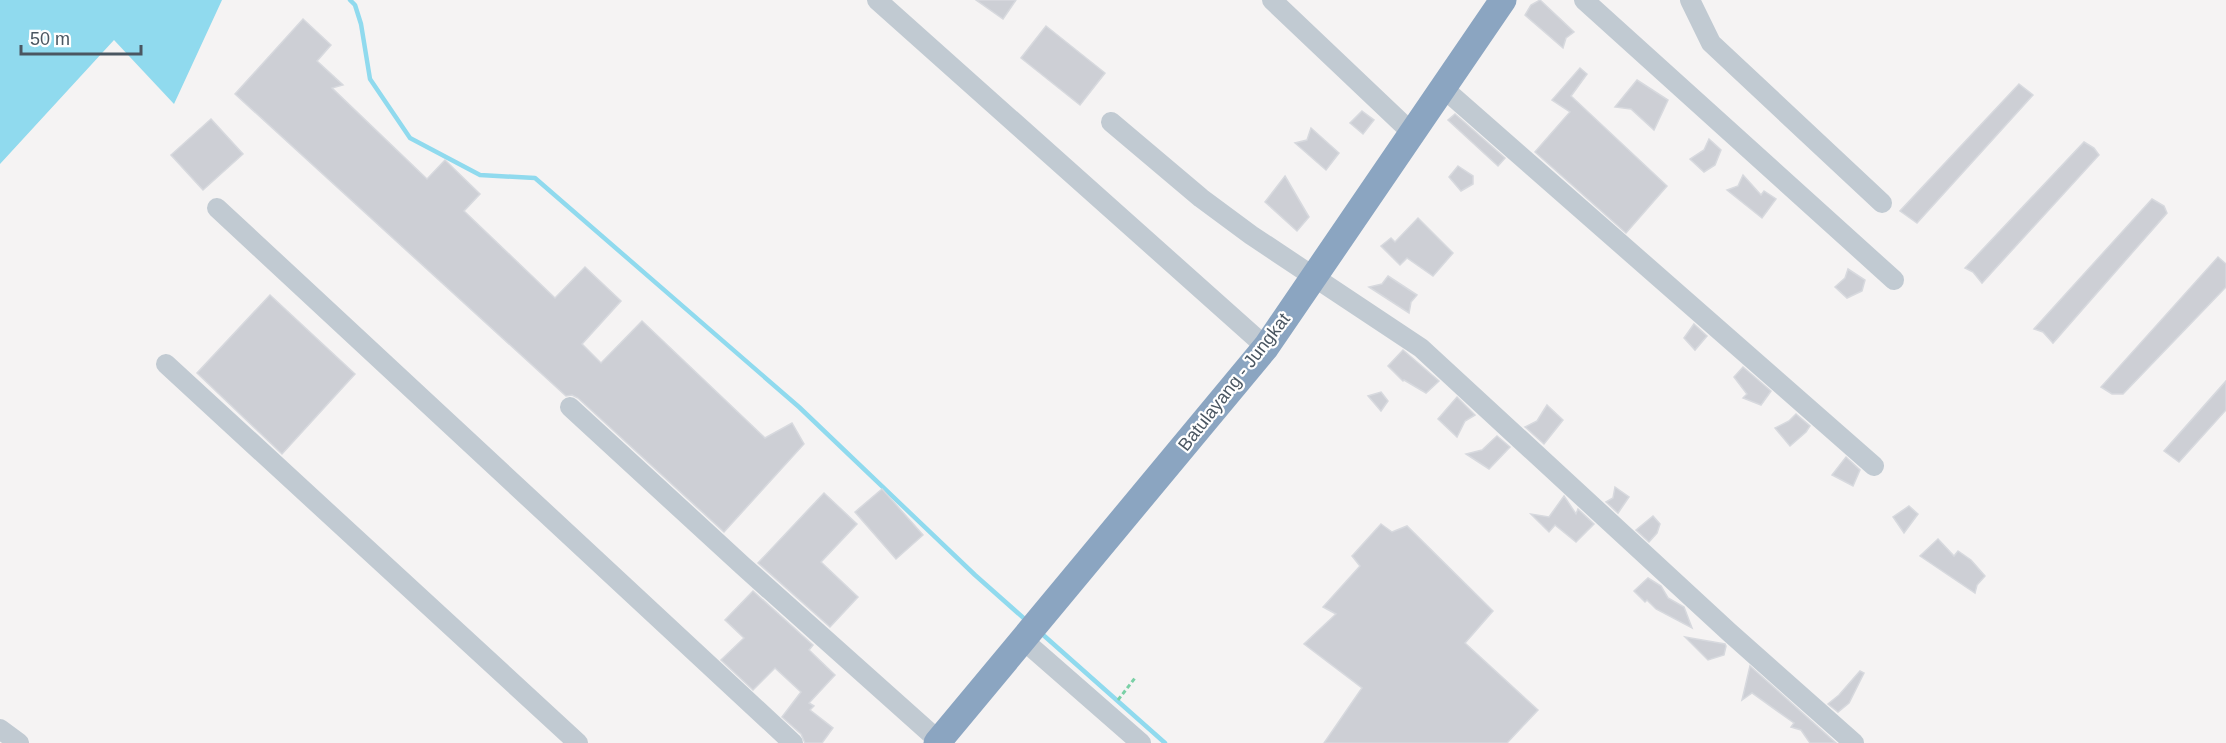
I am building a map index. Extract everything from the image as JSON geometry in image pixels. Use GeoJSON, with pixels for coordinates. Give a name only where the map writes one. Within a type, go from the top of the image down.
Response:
{"type":"FeatureCollection","features":[{"type":"Feature","properties":{"kind":"highway","name":"Batulayang - Jungkat"},"geometry":{"type":"LineString","coordinates":[[938,742],[1266,346],[1503,0]]}},
{"type":"Feature","properties":{"kind":"street"},"geometry":{"type":"LineString","coordinates":[[877,0],[1266,346]]}},
{"type":"Feature","properties":{"kind":"street"},"geometry":{"type":"LineString","coordinates":[[1272,0],[1411,132]]}},
{"type":"Feature","properties":{"kind":"street"},"geometry":{"type":"LineString","coordinates":[[1584,0],[1894,280]]}},
{"type":"Feature","properties":{"kind":"street"},"geometry":{"type":"LineString","coordinates":[[1690,0],[1711,44],[1882,203]]}},
{"type":"Feature","properties":{"kind":"street"},"geometry":{"type":"LineString","coordinates":[[1442,87],[1875,466]]}},
{"type":"Feature","properties":{"kind":"street"},"geometry":{"type":"LineString","coordinates":[[1111,122],[1201,198],[1251,235],[1420,348],[1729,632],[1854,743]]}},
{"type":"Feature","properties":{"kind":"street"},"geometry":{"type":"LineString","coordinates":[[217,208],[794,743]]}},
{"type":"Feature","properties":{"kind":"street"},"geometry":{"type":"LineString","coordinates":[[166,364],[578,743]]}},
{"type":"Feature","properties":{"kind":"street"},"geometry":{"type":"LineString","coordinates":[[570,407],[938,742]]}},
{"type":"Feature","properties":{"kind":"street"},"geometry":{"type":"LineString","coordinates":[[1030,630],[1141,743]]}},
{"type":"Feature","properties":{"kind":"street"},"geometry":{"type":"LineString","coordinates":[[0,729],[19,743]]}},
{"type":"Feature","properties":{"kind":"path"},"geometry":{"type":"LineString","coordinates":[[1125,692],[1135,678]]}},
{"type":"Feature","properties":{"kind":"water"},"geometry":{"type":"Polygon","coordinates":[[[0,0],[222,0],[174,104],[114,40],[0,164],[0,0]]]}},
{"type":"Feature","properties":{"kind":"building"},"geometry":{"type":"Polygon","coordinates":[[[976,0],[1016,0],[1003,19],[976,0]]]}},
{"type":"Feature","properties":{"kind":"building"},"geometry":{"type":"Polygon","coordinates":[[[1540,0],[1574,32],[1566,38],[1563,48],[1525,15],[1531,5],[1540,0]]]}},
{"type":"Feature","properties":{"kind":"building"},"geometry":{"type":"Polygon","coordinates":[[[303,19],[331,45],[317,61],[343,85],[332,88],[427,179],[445,160],[480,194],[464,211],[555,298],[585,267],[621,301],[582,344],[601,363],[642,321],[765,438],[792,423],[804,444],[724,532],[578,398],[572,395],[566,396],[235,94],[303,19]]]}},
{"type":"Feature","properties":{"kind":"building"},"geometry":{"type":"Polygon","coordinates":[[[1046,26],[1105,73],[1080,105],[1021,58],[1046,26]]]}},
{"type":"Feature","properties":{"kind":"building"},"geometry":{"type":"Polygon","coordinates":[[[1580,68],[1587,74],[1571,96],[1667,186],[1626,233],[1535,152],[1570,112],[1552,100],[1580,68]]]}},
{"type":"Feature","properties":{"kind":"building"},"geometry":{"type":"Polygon","coordinates":[[[1637,80],[1668,100],[1654,130],[1631,109],[1615,107],[1637,80]]]}},
{"type":"Feature","properties":{"kind":"building"},"geometry":{"type":"Polygon","coordinates":[[[2019,84],[2033,95],[1917,223],[1900,211],[2019,84]]]}},
{"type":"Feature","properties":{"kind":"building"},"geometry":{"type":"Polygon","coordinates":[[[1362,111],[1374,120],[1363,134],[1350,123],[1362,111]]]}},
{"type":"Feature","properties":{"kind":"building"},"geometry":{"type":"Polygon","coordinates":[[[1455,114],[1505,158],[1498,166],[1448,120],[1455,114]]]}},
{"type":"Feature","properties":{"kind":"building"},"geometry":{"type":"Polygon","coordinates":[[[211,119],[243,154],[203,190],[171,155],[211,119]]]}},
{"type":"Feature","properties":{"kind":"building"},"geometry":{"type":"Polygon","coordinates":[[[1311,128],[1339,153],[1326,170],[1295,143],[1307,140],[1311,128]]]}},
{"type":"Feature","properties":{"kind":"building"},"geometry":{"type":"Polygon","coordinates":[[[1709,139],[1721,150],[1715,165],[1704,172],[1690,159],[1704,150],[1709,139]]]}},
{"type":"Feature","properties":{"kind":"building"},"geometry":{"type":"Polygon","coordinates":[[[2084,142],[2094,148],[2099,155],[1982,283],[1973,272],[1965,268],[2084,142]]]}},
{"type":"Feature","properties":{"kind":"building"},"geometry":{"type":"Polygon","coordinates":[[[1458,166],[1473,176],[1473,184],[1461,191],[1449,177],[1458,166]]]}},
{"type":"Feature","properties":{"kind":"building"},"geometry":{"type":"Polygon","coordinates":[[[1743,175],[1761,195],[1764,191],[1776,199],[1762,218],[1727,190],[1738,186],[1743,175]]]}},
{"type":"Feature","properties":{"kind":"building"},"geometry":{"type":"Polygon","coordinates":[[[1285,176],[1309,217],[1297,231],[1265,202],[1285,176]]]}},
{"type":"Feature","properties":{"kind":"building"},"geometry":{"type":"Polygon","coordinates":[[[2152,199],[2164,206],[2167,213],[2053,343],[2043,332],[2034,329],[2152,199]]]}},
{"type":"Feature","properties":{"kind":"building"},"geometry":{"type":"Polygon","coordinates":[[[1418,218],[1453,253],[1433,276],[1407,258],[1400,265],[1381,246],[1391,238],[1395,242],[1418,218]]]}},
{"type":"Feature","properties":{"kind":"building"},"geometry":{"type":"Polygon","coordinates":[[[2218,257],[2226,264],[2226,287],[2123,394],[2112,394],[2101,387],[2218,257]]]}},
{"type":"Feature","properties":{"kind":"building"},"geometry":{"type":"Polygon","coordinates":[[[1848,269],[1865,280],[1862,291],[1847,298],[1835,287],[1845,278],[1848,269]]]}},
{"type":"Feature","properties":{"kind":"building"},"geometry":{"type":"Polygon","coordinates":[[[1388,276],[1417,295],[1411,302],[1409,313],[1369,287],[1382,284],[1388,276]]]}},
{"type":"Feature","properties":{"kind":"building"},"geometry":{"type":"Polygon","coordinates":[[[270,295],[355,374],[282,454],[197,373],[270,295]]]}},
{"type":"Feature","properties":{"kind":"building"},"geometry":{"type":"Polygon","coordinates":[[[1694,324],[1707,336],[1695,350],[1684,338],[1694,324]]]}},
{"type":"Feature","properties":{"kind":"building"},"geometry":{"type":"Polygon","coordinates":[[[1403,350],[1439,381],[1426,393],[1403,381],[1388,366],[1403,350]]]}},
{"type":"Feature","properties":{"kind":"building"},"geometry":{"type":"Polygon","coordinates":[[[1743,367],[1771,391],[1761,405],[1743,398],[1747,394],[1734,377],[1743,367]]]}},
{"type":"Feature","properties":{"kind":"building"},"geometry":{"type":"Polygon","coordinates":[[[2226,381],[2226,410],[2179,462],[2164,451],[2226,381]]]}},
{"type":"Feature","properties":{"kind":"building"},"geometry":{"type":"Polygon","coordinates":[[[1381,392],[1388,401],[1381,411],[1368,396],[1381,392]]]}},
{"type":"Feature","properties":{"kind":"building"},"geometry":{"type":"Polygon","coordinates":[[[1457,397],[1475,415],[1465,421],[1457,437],[1438,419],[1457,397]]]}},
{"type":"Feature","properties":{"kind":"building"},"geometry":{"type":"Polygon","coordinates":[[[1547,405],[1563,420],[1544,444],[1525,427],[1537,421],[1547,405]]]}},
{"type":"Feature","properties":{"kind":"building"},"geometry":{"type":"Polygon","coordinates":[[[1796,414],[1810,426],[1790,446],[1775,428],[1789,421],[1796,414]]]}},
{"type":"Feature","properties":{"kind":"building"},"geometry":{"type":"Polygon","coordinates":[[[1497,436],[1510,447],[1489,469],[1466,454],[1482,450],[1497,436]]]}},
{"type":"Feature","properties":{"kind":"building"},"geometry":{"type":"Polygon","coordinates":[[[1846,457],[1860,470],[1853,486],[1832,475],[1846,457]]]}},
{"type":"Feature","properties":{"kind":"building"},"geometry":{"type":"Polygon","coordinates":[[[1615,487],[1629,497],[1618,513],[1606,502],[1613,498],[1615,487]]]}},
{"type":"Feature","properties":{"kind":"building"},"geometry":{"type":"Polygon","coordinates":[[[882,489],[923,535],[896,559],[855,512],[882,489]]]}},
{"type":"Feature","properties":{"kind":"building"},"geometry":{"type":"Polygon","coordinates":[[[824,493],[857,524],[821,562],[858,597],[830,627],[758,563],[824,493]]]}},
{"type":"Feature","properties":{"kind":"building"},"geometry":{"type":"Polygon","coordinates":[[[1564,496],[1576,514],[1578,509],[1594,524],[1576,542],[1555,525],[1549,532],[1531,514],[1549,517],[1564,496]]]}},
{"type":"Feature","properties":{"kind":"building"},"geometry":{"type":"Polygon","coordinates":[[[1909,506],[1918,514],[1904,533],[1893,517],[1909,506]]]}},
{"type":"Feature","properties":{"kind":"building"},"geometry":{"type":"Polygon","coordinates":[[[1653,516],[1660,524],[1657,533],[1649,542],[1636,530],[1653,516]]]}},
{"type":"Feature","properties":{"kind":"building"},"geometry":{"type":"Polygon","coordinates":[[[1381,524],[1392,532],[1407,526],[1493,611],[1465,643],[1538,710],[1507,743],[1324,743],[1362,688],[1304,644],[1336,614],[1323,607],[1360,566],[1352,556],[1381,524]]]}},
{"type":"Feature","properties":{"kind":"building"},"geometry":{"type":"Polygon","coordinates":[[[1938,539],[1954,556],[1958,551],[1971,560],[1985,576],[1977,585],[1975,593],[1920,556],[1938,539]]]}},
{"type":"Feature","properties":{"kind":"building"},"geometry":{"type":"Polygon","coordinates":[[[1648,578],[1661,586],[1668,598],[1684,607],[1692,628],[1656,609],[1647,600],[1645,602],[1634,591],[1648,578]]]}},
{"type":"Feature","properties":{"kind":"building"},"geometry":{"type":"Polygon","coordinates":[[[753,591],[813,645],[809,650],[835,675],[809,703],[814,706],[810,710],[833,728],[822,743],[805,743],[801,734],[782,717],[801,692],[775,668],[753,690],[721,660],[744,638],[725,620],[753,591]]]}},
{"type":"Feature","properties":{"kind":"building"},"geometry":{"type":"Polygon","coordinates":[[[1685,637],[1725,644],[1724,655],[1708,660],[1685,637]]]}},
{"type":"Feature","properties":{"kind":"building"},"geometry":{"type":"Polygon","coordinates":[[[1750,666],[1836,743],[1810,743],[1801,730],[1791,727],[1794,723],[1752,693],[1742,700],[1750,666]]]}},
{"type":"Feature","properties":{"kind":"building"},"geometry":{"type":"Polygon","coordinates":[[[1860,671],[1864,673],[1849,703],[1838,712],[1828,704],[1860,671]]]}},
{"type":"Feature","properties":{"kind":"waterway"},"geometry":{"type":"LineString","coordinates":[[350,0],[355,5],[361,24],[370,79],[410,138],[480,175],[535,178],[799,407],[975,575],[1028,622]]}},
{"type":"Feature","properties":{"kind":"waterway"},"geometry":{"type":"LineString","coordinates":[[1041,633],[1165,743]]}}]}
